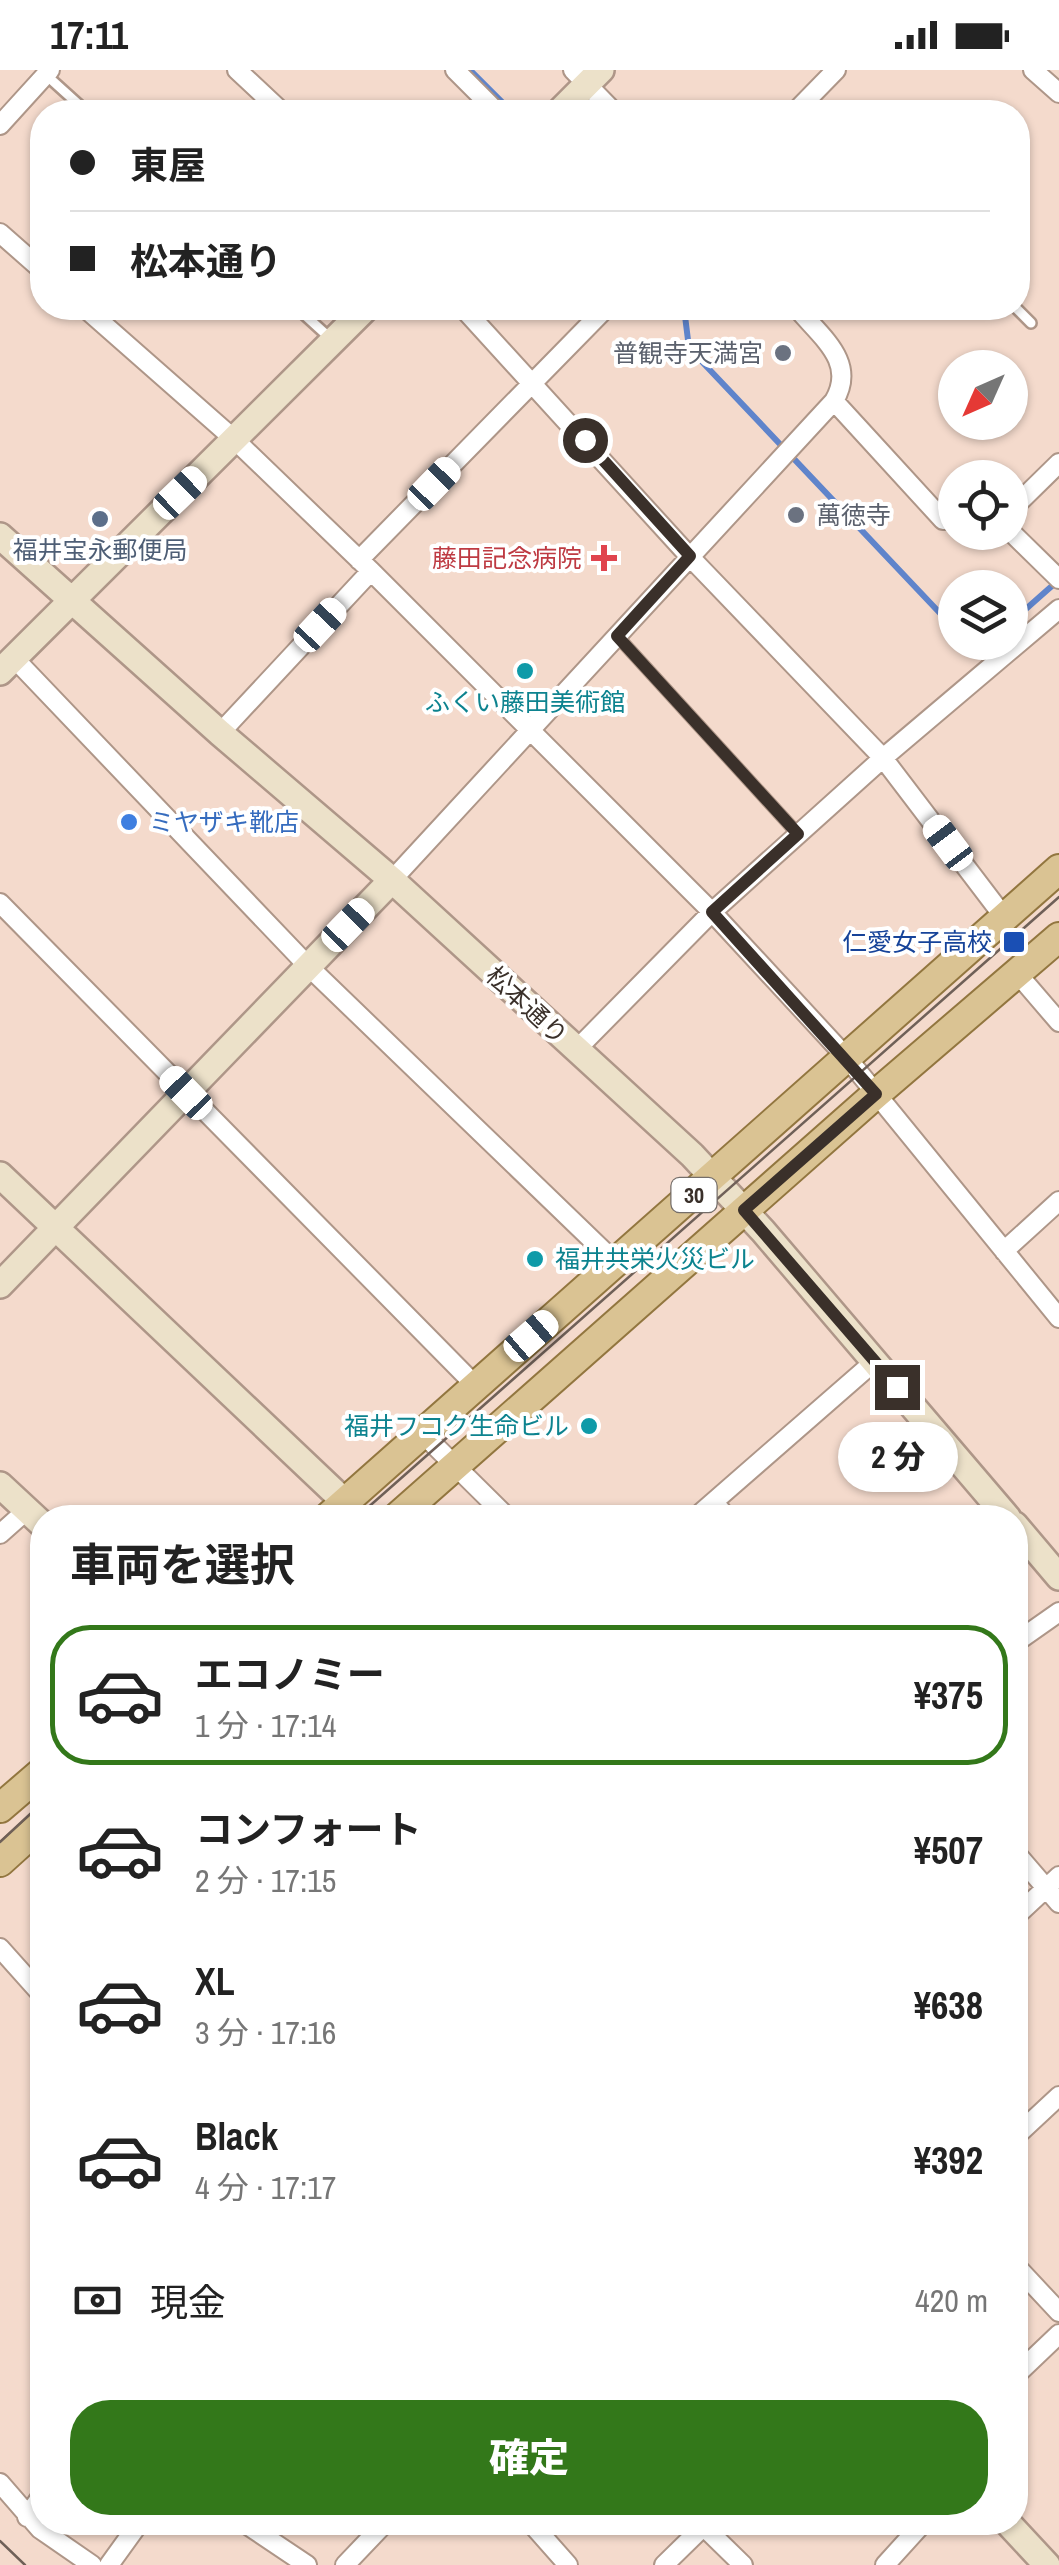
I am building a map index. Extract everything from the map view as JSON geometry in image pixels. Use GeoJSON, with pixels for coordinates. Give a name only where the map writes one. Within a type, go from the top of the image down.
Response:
{"type":"FeatureCollection","features":[{"type":"Feature","properties":{"kind":"main road","name":"30"},"geometry":{"type":"LineString","coordinates":[[342,1505],[1059,869]]}},
{"type":"Feature","properties":{"kind":"main road","name":"30"},"geometry":{"type":"LineString","coordinates":[[410,1505],[876,1094],[1059,938]]}},
{"type":"Feature","properties":{"kind":"main road"},"geometry":{"type":"LineString","coordinates":[[0,1808],[30,1782]]}},
{"type":"Feature","properties":{"kind":"main road"},"geometry":{"type":"LineString","coordinates":[[0,1862],[30,1835]]}},
{"type":"Feature","properties":{"kind":"street"},"geometry":{"type":"LineString","coordinates":[[237,70],[269,100]]}},
{"type":"Feature","properties":{"kind":"street"},"geometry":{"type":"LineString","coordinates":[[455,70],[485,100]]}},
{"type":"Feature","properties":{"kind":"street"},"geometry":{"type":"LineString","coordinates":[[807,100],[836,70]]}},
{"type":"Feature","properties":{"kind":"street"},"geometry":{"type":"LineString","coordinates":[[1034,70],[1059,94]]}},
{"type":"Feature","properties":{"kind":"street"},"geometry":{"type":"LineString","coordinates":[[0,125],[46,72]]}},
{"type":"Feature","properties":{"kind":"street"},"geometry":{"type":"LineString","coordinates":[[568,100],[587,75],[605,100]]}},
{"type":"Feature","properties":{"kind":"street"},"geometry":{"type":"LineString","coordinates":[[0,233],[30,259]]}},
{"type":"Feature","properties":{"kind":"street"},"geometry":{"type":"LineString","coordinates":[[99,320],[235,440],[365,565],[712,912],[846,1058],[1059,1318]]}},
{"type":"Feature","properties":{"kind":"street"},"geometry":{"type":"LineString","coordinates":[[354,320],[7,665],[308,966],[616,1263]]}},
{"type":"Feature","properties":{"kind":"street"},"geometry":{"type":"LineString","coordinates":[[474,320],[690,556],[884,758],[1004,917]]}},
{"type":"Feature","properties":{"kind":"street"},"geometry":{"type":"LineString","coordinates":[[220,733],[365,565],[594,320]]}},
{"type":"Feature","properties":{"kind":"street"},"geometry":{"type":"LineString","coordinates":[[0,1285],[392,880],[834,401],[844,384],[841,362],[807,320]]}},
{"type":"Feature","properties":{"kind":"street"},"geometry":{"type":"LineString","coordinates":[[834,401],[938,515]]}},
{"type":"Feature","properties":{"kind":"street"},"geometry":{"type":"LineString","coordinates":[[1028,493],[1059,463]]}},
{"type":"Feature","properties":{"kind":"street","name":"松本通り"},"geometry":{"type":"LineString","coordinates":[[0,536],[392,880],[714,1177],[997,1505]]}},
{"type":"Feature","properties":{"kind":"street"},"geometry":{"type":"LineString","coordinates":[[1028,549],[1059,579]]}},
{"type":"Feature","properties":{"kind":"street"},"geometry":{"type":"LineString","coordinates":[[576,1050],[712,912],[1059,609]]}},
{"type":"Feature","properties":{"kind":"street"},"geometry":{"type":"LineString","coordinates":[[0,902],[475,1385]]}},
{"type":"Feature","properties":{"kind":"street"},"geometry":{"type":"LineString","coordinates":[[1016,972],[1059,1022]]}},
{"type":"Feature","properties":{"kind":"street"},"geometry":{"type":"LineString","coordinates":[[0,1175],[331,1505]]}},
{"type":"Feature","properties":{"kind":"street"},"geometry":{"type":"LineString","coordinates":[[1004,1251],[1059,1201]]}},
{"type":"Feature","properties":{"kind":"street"},"geometry":{"type":"LineString","coordinates":[[710,1505],[875,1361]]}},
{"type":"Feature","properties":{"kind":"street"},"geometry":{"type":"LineString","coordinates":[[422,1433],[495,1505]]}},
{"type":"Feature","properties":{"kind":"street"},"geometry":{"type":"LineString","coordinates":[[0,1484],[30,1512]]}},
{"type":"Feature","properties":{"kind":"street"},"geometry":{"type":"LineString","coordinates":[[0,1534],[30,1519]]}},
{"type":"Feature","properties":{"kind":"street"},"geometry":{"type":"LineString","coordinates":[[1028,1540],[1059,1577]]}},
{"type":"Feature","properties":{"kind":"street"},"geometry":{"type":"LineString","coordinates":[[1028,1634],[1059,1612]]}},
{"type":"Feature","properties":{"kind":"street"},"geometry":{"type":"LineString","coordinates":[[1028,1862],[1053,1882],[1059,1903]]}},
{"type":"Feature","properties":{"kind":"street"},"geometry":{"type":"LineString","coordinates":[[1028,1905],[1053,1882]]}},
{"type":"Feature","properties":{"kind":"street"},"geometry":{"type":"LineString","coordinates":[[0,1948],[30,1982]]}},
{"type":"Feature","properties":{"kind":"street"},"geometry":{"type":"LineString","coordinates":[[1028,2125],[1059,2096]]}},
{"type":"Feature","properties":{"kind":"street"},"geometry":{"type":"LineString","coordinates":[[1028,2279],[1059,2312]]}},
{"type":"Feature","properties":{"kind":"street"},"geometry":{"type":"LineString","coordinates":[[1028,2364],[1059,2334]]}},
{"type":"Feature","properties":{"kind":"street"},"geometry":{"type":"LineString","coordinates":[[0,2483],[30,2520]]}},
{"type":"Feature","properties":{"kind":"street"},"geometry":{"type":"LineString","coordinates":[[26,2517],[30,2512]]}},
{"type":"Feature","properties":{"kind":"street"},"geometry":{"type":"LineString","coordinates":[[51,2535],[92,2565]]}},
{"type":"Feature","properties":{"kind":"street"},"geometry":{"type":"LineString","coordinates":[[109,2565],[131,2535]]}},
{"type":"Feature","properties":{"kind":"street"},"geometry":{"type":"LineString","coordinates":[[262,2535],[306,2565]]}},
{"type":"Feature","properties":{"kind":"street"},"geometry":{"type":"LineString","coordinates":[[345,2565],[374,2535]]}},
{"type":"Feature","properties":{"kind":"street"},"geometry":{"type":"LineString","coordinates":[[541,2535],[568,2565]]}},
{"type":"Feature","properties":{"kind":"street"},"geometry":{"type":"LineString","coordinates":[[664,2565],[693,2535]]}},
{"type":"Feature","properties":{"kind":"street"},"geometry":{"type":"LineString","coordinates":[[714,2535],[743,2565]]}},
{"type":"Feature","properties":{"kind":"street"},"geometry":{"type":"LineString","coordinates":[[885,2565],[912,2535]]}},
{"type":"Feature","properties":{"kind":"street"},"geometry":{"type":"LineString","coordinates":[[1020,2535],[1048,2565]]}},
{"type":"Feature","properties":{"kind":"lane"},"geometry":{"type":"LineString","coordinates":[[46,72],[75,100]]}},
{"type":"Feature","properties":{"kind":"lane"},"geometry":{"type":"LineString","coordinates":[[311,320],[333,340]]}},
{"type":"Feature","properties":{"kind":"lane"},"geometry":{"type":"LineString","coordinates":[[617,636],[798,834]]}},
{"type":"Feature","properties":{"kind":"waterway"},"geometry":{"type":"LineString","coordinates":[[470,70],[500,100]]}},
{"type":"Feature","properties":{"kind":"waterway"},"geometry":{"type":"LineString","coordinates":[[686,320],[689,348],[938,611]]}},
{"type":"Feature","properties":{"kind":"waterway"},"geometry":{"type":"LineString","coordinates":[[1028,607],[1053,585]]}},
{"type":"Feature","properties":{"kind":"tram line"},"geometry":{"type":"LineString","coordinates":[[371,1505],[1059,897]]}},
{"type":"Feature","properties":{"kind":"tram line"},"geometry":{"type":"LineString","coordinates":[[0,1842],[30,1814]]}},
{"type":"Feature","properties":{"kind":"tram line"},"geometry":{"type":"LineString","coordinates":[[0,2541],[25,2565]]}},
{"type":"Feature","properties":{"kind":"place","name":"普観寺天満宮"},"geometry":{"type":"Point","coordinates":[783,353]}},
{"type":"Feature","properties":{"kind":"place","name":"萬徳寺"},"geometry":{"type":"Point","coordinates":[796,515]}},
{"type":"Feature","properties":{"kind":"place","name":"福井宝永郵便局"},"geometry":{"type":"Point","coordinates":[100,519]}},
{"type":"Feature","properties":{"kind":"place","name":"藤田記念病院"},"geometry":{"type":"Point","coordinates":[604,558]}},
{"type":"Feature","properties":{"kind":"place","name":"ふくい藤田美術館"},"geometry":{"type":"Point","coordinates":[525,671]}},
{"type":"Feature","properties":{"kind":"place","name":"ミヤザキ靴店"},"geometry":{"type":"Point","coordinates":[129,822]}},
{"type":"Feature","properties":{"kind":"place","name":"仁愛女子高校"},"geometry":{"type":"Point","coordinates":[1014,942]}},
{"type":"Feature","properties":{"kind":"place","name":"福井共栄火災ビル"},"geometry":{"type":"Point","coordinates":[535,1259]}},
{"type":"Feature","properties":{"kind":"place","name":"福井フコク生命ビル"},"geometry":{"type":"Point","coordinates":[589,1426]}},
{"type":"Feature","properties":{"kind":"route"},"geometry":{"type":"LineString","coordinates":[[585,440],[690,556],[617,636],[798,834],[712,912],[876,1094],[744,1210],[897,1387]]}}]}
